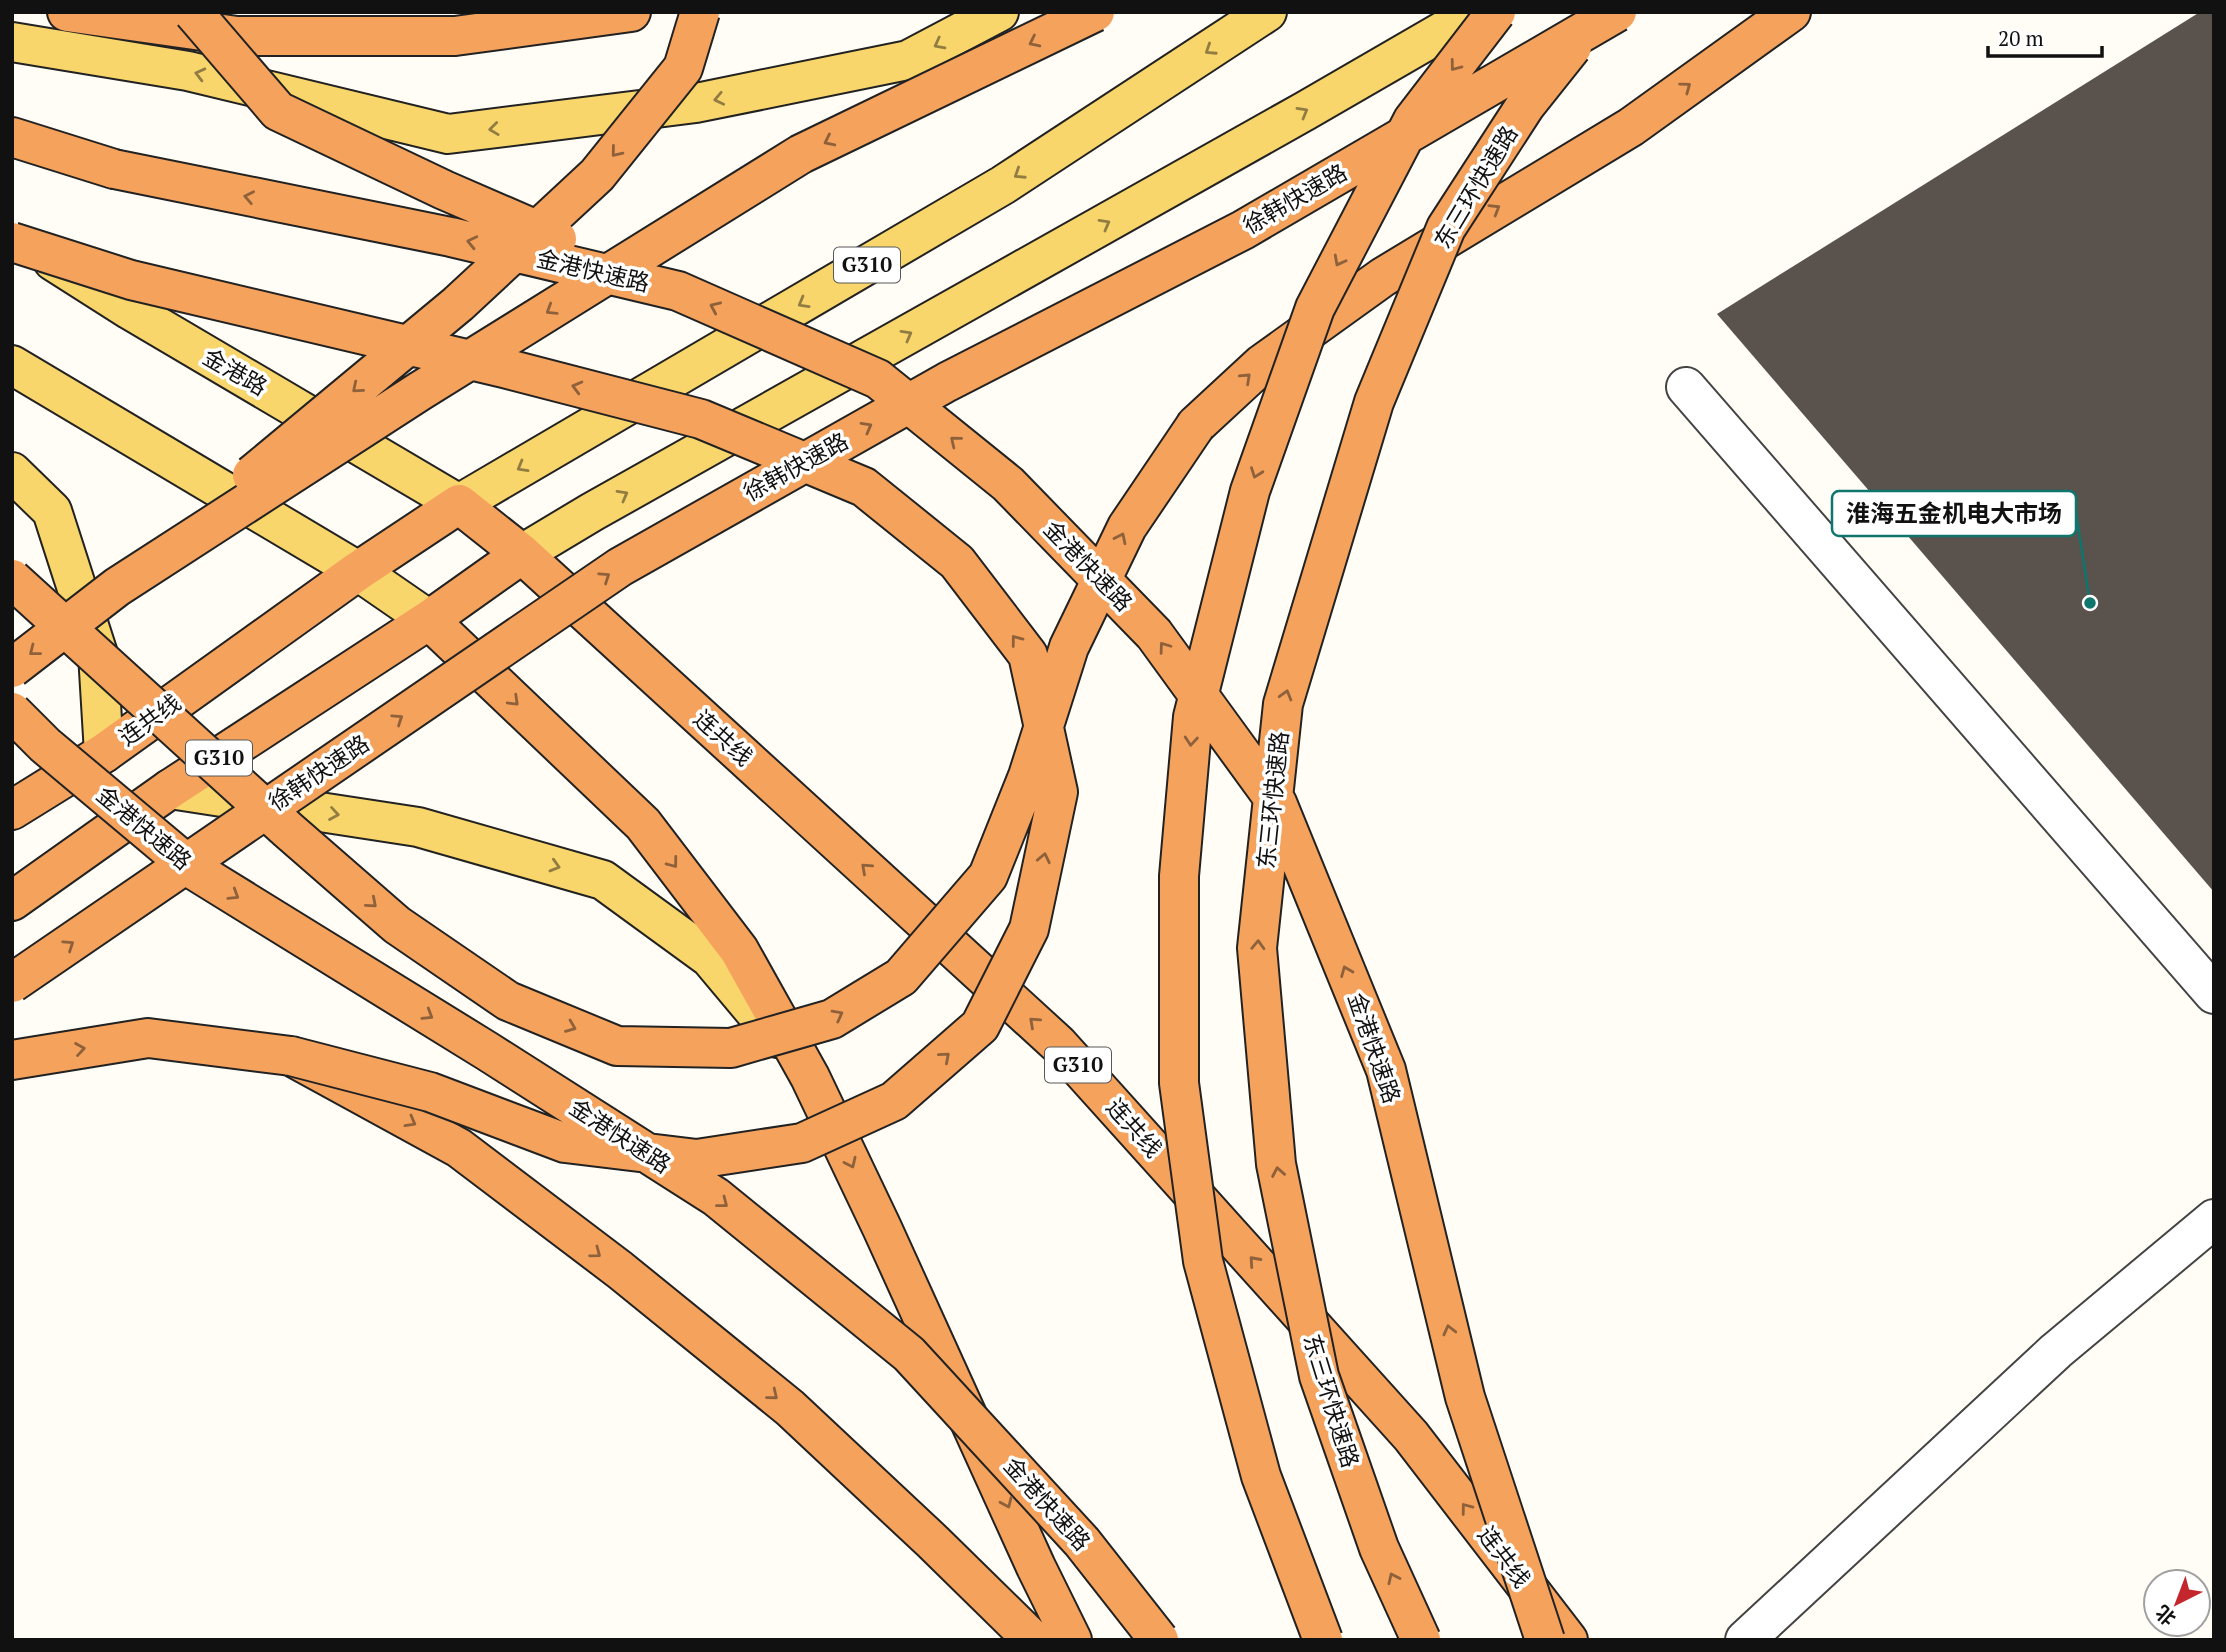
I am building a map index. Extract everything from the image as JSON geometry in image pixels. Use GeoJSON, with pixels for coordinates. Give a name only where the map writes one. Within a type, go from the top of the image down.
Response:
{"type":"FeatureCollection","features":[{"type":"Feature","properties":{"kind":"highway"},"geometry":{"type":"LineString","coordinates":[[66,12],[237,36],[456,36],[631,12]]}},
{"type":"Feature","properties":{"kind":"highway"},"geometry":{"type":"LineString","coordinates":[[192,12],[278,111],[444,190],[678,291]]}},
{"type":"Feature","properties":{"kind":"highway"},"geometry":{"type":"LineString","coordinates":[[12,668],[117,587],[458,304],[597,175],[683,68],[700,12]]}},
{"type":"Feature","properties":{"kind":"highway"},"geometry":{"type":"LineString","coordinates":[[117,587],[420,391],[801,154],[1095,12]]}},
{"type":"Feature","properties":{"kind":"highway"},"geometry":{"type":"LineString","coordinates":[[1323,1640],[1261,1476],[1202,1247],[1179,1083],[1179,876],[1194,717],[1250,491],[1315,308],[1413,120],[1496,12]]}},
{"type":"Feature","properties":{"kind":"highway","name":"东三环快速路"},"geometry":{"type":"LineString","coordinates":[[1421,1640],[1379,1548],[1319,1376],[1276,1164],[1257,948],[1283,704],[1374,402],[1446,228],[1525,106],[1599,12]]}},
{"type":"Feature","properties":{"kind":"highway","name":"徐韩快速路"},"geometry":{"type":"LineString","coordinates":[[12,984],[620,567],[947,382],[1243,230],[1617,12]]}},
{"type":"Feature","properties":{"kind":"highway"},"geometry":{"type":"LineString","coordinates":[[12,579],[278,821],[397,925],[508,1001],[617,1046],[731,1048],[832,1019],[901,977],[988,876],[1028,776],[1069,647],[1127,527],[1196,425],[1262,364],[1383,277],[1631,127],[1791,12]]}},
{"type":"Feature","properties":{"kind":"highway","name":"金港快速路"},"geometry":{"type":"LineString","coordinates":[[12,137],[114,169],[451,237],[678,291],[878,379],[1008,484],[1154,634],[1277,803],[1387,1070],[1465,1396],[1545,1640]]}},
{"type":"Feature","properties":{"kind":"highway"},"geometry":{"type":"LineString","coordinates":[[12,242],[131,280],[504,368],[701,419],[864,487],[957,562],[1028,655],[1058,792],[1029,929],[980,1027],[894,1101],[802,1143],[697,1159],[565,1143],[430,1092],[291,1056],[148,1038],[12,1060]]}},
{"type":"Feature","properties":{"kind":"highway","name":"连共线"},"geometry":{"type":"LineString","coordinates":[[12,810],[104,753],[358,571],[459,504],[522,554],[1058,1044],[1411,1436],[1567,1640]]}},
{"type":"Feature","properties":{"kind":"highway","name":"G310"},"geometry":{"type":"LineString","coordinates":[[12,901],[170,789],[429,620],[522,554]]}},
{"type":"Feature","properties":{"kind":"highway"},"geometry":{"type":"LineString","coordinates":[[429,620],[643,824],[739,950],[810,1077],[1072,1640]]}},
{"type":"Feature","properties":{"kind":"highway","name":"金港快速路"},"geometry":{"type":"LineString","coordinates":[[12,712],[45,745],[194,870],[716,1197],[909,1354],[1082,1542],[1159,1640]]}},
{"type":"Feature","properties":{"kind":"highway"},"geometry":{"type":"LineString","coordinates":[[291,1056],[458,1148],[620,1270],[790,1408],[1033,1640]]}},
{"type":"Feature","properties":{"kind":"main road"},"geometry":{"type":"LineString","coordinates":[[12,42],[188,71],[448,134],[696,103],[908,60],[999,12]]}},
{"type":"Feature","properties":{"kind":"main road","name":"G310"},"geometry":{"type":"LineString","coordinates":[[459,504],[1003,185],[1267,12]]}},
{"type":"Feature","properties":{"kind":"main road"},"geometry":{"type":"LineString","coordinates":[[522,554],[1476,12]]}},
{"type":"Feature","properties":{"kind":"main road","name":"金港路"},"geometry":{"type":"LineString","coordinates":[[12,236],[130,310],[459,504]]}},
{"type":"Feature","properties":{"kind":"main road"},"geometry":{"type":"LineString","coordinates":[[12,365],[358,571],[429,620]]}},
{"type":"Feature","properties":{"kind":"main road"},"geometry":{"type":"LineString","coordinates":[[12,472],[52,510],[98,654],[104,753]]}},
{"type":"Feature","properties":{"kind":"main road"},"geometry":{"type":"LineString","coordinates":[[170,789],[418,827],[603,880],[710,958],[810,1077]]}},
{"type":"Feature","properties":{"kind":"street"},"geometry":{"type":"LineString","coordinates":[[1686,387],[2214,994]]}},
{"type":"Feature","properties":{"kind":"street"},"geometry":{"type":"LineString","coordinates":[[1745,1640],[2056,1351],[2214,1219]]}},
{"type":"Feature","properties":{"kind":"building"},"geometry":{"type":"Polygon","coordinates":[[[2200,12],[2214,12],[2214,892],[1717,314],[2200,12]]]}},
{"type":"Feature","properties":{"kind":"place","name":"淮海五金机电大市场"},"geometry":{"type":"Point","coordinates":[2090,603]}}]}
